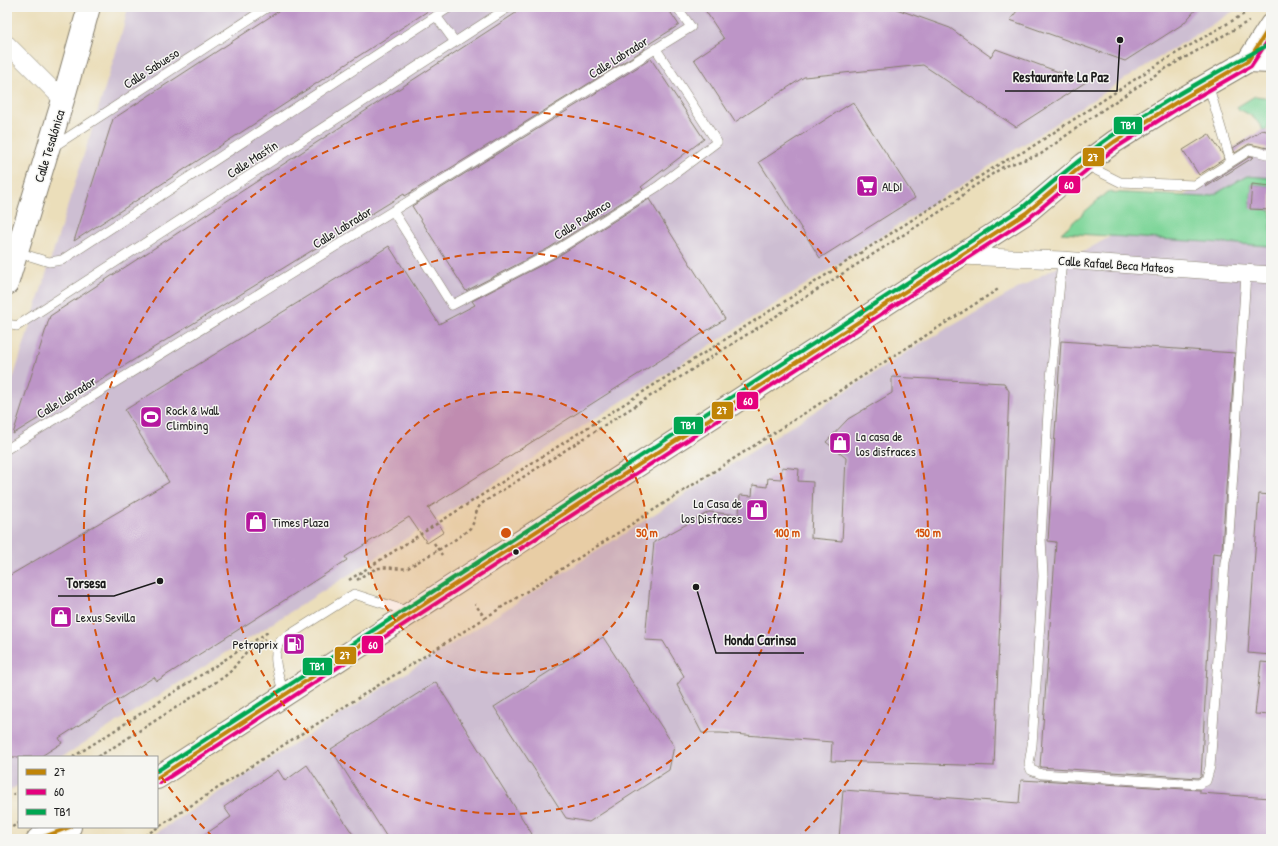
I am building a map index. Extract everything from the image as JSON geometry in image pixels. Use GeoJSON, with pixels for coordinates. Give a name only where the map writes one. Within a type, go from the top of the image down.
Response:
{"type":"FeatureCollection","features":[{"type":"Feature","properties":{"kind":"main road","name":"Calle Tesalónica"},"geometry":{"type":"LineString","coordinates":[[7,284],[90,7]]}},
{"type":"Feature","properties":{"kind":"main road"},"geometry":{"type":"LineString","coordinates":[[1248,61],[1261,22]]}},
{"type":"Feature","properties":{"kind":"main road"},"geometry":{"type":"LineString","coordinates":[[158,777],[1026,213],[1084,164],[1114,142],[1208,83],[1248,61],[1271,62]]}},
{"type":"Feature","properties":{"kind":"main road"},"geometry":{"type":"LineString","coordinates":[[38,839],[67,828]]}},
{"type":"Feature","properties":{"kind":"main road"},"geometry":{"type":"LineString","coordinates":[[77,839],[86,828]]}},
{"type":"Feature","properties":{"kind":"street"},"geometry":{"type":"LineString","coordinates":[[7,44],[63,100]]}},
{"type":"Feature","properties":{"kind":"street","name":"Calle Rafael Beca Mateos"},"geometry":{"type":"LineString","coordinates":[[961,256],[1062,260],[1271,275]]}},
{"type":"Feature","properties":{"kind":"lane","name":"Calle Sabueso"},"geometry":{"type":"LineString","coordinates":[[48,150],[268,7]]}},
{"type":"Feature","properties":{"kind":"lane","name":"Calle Mastín"},"geometry":{"type":"LineString","coordinates":[[17,252],[49,262],[62,260],[450,7]]}},
{"type":"Feature","properties":{"kind":"lane","name":"Calle Mastín"},"geometry":{"type":"LineString","coordinates":[[7,324],[17,326],[509,7]]}},
{"type":"Feature","properties":{"kind":"lane","name":"Calle Labrador"},"geometry":{"type":"LineString","coordinates":[[7,449],[691,28],[677,7]]}},
{"type":"Feature","properties":{"kind":"lane"},"geometry":{"type":"LineString","coordinates":[[436,16],[455,42]]}},
{"type":"Feature","properties":{"kind":"lane","name":"Calle Podenco"},"geometry":{"type":"LineString","coordinates":[[393,211],[452,305],[552,253],[657,187],[717,142],[656,49]]}},
{"type":"Feature","properties":{"kind":"lane"},"geometry":{"type":"LineString","coordinates":[[1248,61],[1271,50]]}},
{"type":"Feature","properties":{"kind":"lane"},"geometry":{"type":"LineString","coordinates":[[1208,83],[1232,162]]}},
{"type":"Feature","properties":{"kind":"lane"},"geometry":{"type":"LineString","coordinates":[[1084,164],[1120,182],[1195,185],[1250,150],[1271,155]]}},
{"type":"Feature","properties":{"kind":"lane"},"geometry":{"type":"LineString","coordinates":[[1062,260],[1048,411],[1041,538],[1043,576],[1032,745],[1029,764],[1031,770],[1041,774],[1199,784],[1206,781],[1210,767],[1224,562],[1228,550],[1246,274]]}},
{"type":"Feature","properties":{"kind":"lane"},"geometry":{"type":"LineString","coordinates":[[284,695],[276,666],[276,648],[280,641],[354,594],[412,612]]}},
{"type":"Feature","properties":{"kind":"path"},"geometry":{"type":"LineString","coordinates":[[348,581],[1001,162],[1027,150],[1163,60],[1244,14],[1250,7]]}},
{"type":"Feature","properties":{"kind":"path"},"geometry":{"type":"LineString","coordinates":[[356,581],[372,570],[381,568],[401,570],[408,568],[439,550],[470,529],[479,505],[954,202],[970,189],[1003,167],[1041,154],[1089,118],[1158,73],[1261,22]]}},
{"type":"Feature","properties":{"kind":"path"},"geometry":{"type":"LineString","coordinates":[[158,827],[292,740],[1000,288]]}},
{"type":"Feature","properties":{"kind":"path"},"geometry":{"type":"LineString","coordinates":[[434,543],[442,555]]}},
{"type":"Feature","properties":{"kind":"path"},"geometry":{"type":"LineString","coordinates":[[476,604],[485,618]]}},
{"type":"Feature","properties":{"kind":"path"},"geometry":{"type":"LineString","coordinates":[[75,756],[272,629]]}},
{"type":"Feature","properties":{"kind":"path"},"geometry":{"type":"LineString","coordinates":[[100,756],[224,677],[231,671],[247,651],[268,638]]}},
{"type":"Feature","properties":{"kind":"path"},"geometry":{"type":"LineString","coordinates":[[7,798],[18,791]]}},
{"type":"Feature","properties":{"kind":"path"},"geometry":{"type":"LineString","coordinates":[[7,830],[18,824]]}},
{"type":"Feature","properties":{"kind":"path"},"geometry":{"type":"LineString","coordinates":[[140,839],[157,828]]}},
{"type":"Feature","properties":{"kind":"shaded area"},"geometry":{"type":"Polygon","coordinates":[[[128,7],[1240,7],[64,756],[18,756],[18,786],[7,792],[7,398],[123,29],[128,7]]]}},
{"type":"Feature","properties":{"kind":"shaded area"},"geometry":{"type":"Polygon","coordinates":[[[1271,146],[1271,839],[147,839],[918,345],[1271,146]]]}},
{"type":"Feature","properties":{"kind":"green space"},"geometry":{"type":"Polygon","coordinates":[[[1255,96],[1271,98],[1271,116],[1267,130],[1263,130],[1258,122],[1237,107],[1255,96]]]}},
{"type":"Feature","properties":{"kind":"green space"},"geometry":{"type":"Polygon","coordinates":[[[1247,176],[1271,178],[1271,186],[1252,184],[1250,208],[1271,210],[1271,246],[1061,233],[1107,192],[1205,197],[1215,194],[1247,176]]]}},
{"type":"Feature","properties":{"kind":"building"},"geometry":{"type":"Polygon","coordinates":[[[285,7],[434,7],[74,241],[113,119],[285,7]]]}},
{"type":"Feature","properties":{"kind":"building"},"geometry":{"type":"Polygon","coordinates":[[[525,7],[667,7],[679,25],[644,47],[645,49],[405,196],[404,194],[13,434],[50,316],[525,7]]]}},
{"type":"Feature","properties":{"kind":"building"},"geometry":{"type":"Polygon","coordinates":[[[703,7],[891,7],[950,28],[991,57],[996,49],[1086,82],[1016,127],[923,65],[804,77],[735,122],[694,59],[724,39],[703,7]]]}},
{"type":"Feature","properties":{"kind":"building"},"geometry":{"type":"Polygon","coordinates":[[[1020,7],[1198,7],[1183,24],[1125,61],[1010,20],[1020,7]]]}},
{"type":"Feature","properties":{"kind":"building"},"geometry":{"type":"Polygon","coordinates":[[[651,59],[704,139],[641,187],[643,189],[549,248],[466,291],[412,206],[651,59]]]}},
{"type":"Feature","properties":{"kind":"building"},"geometry":{"type":"Polygon","coordinates":[[[853,102],[915,198],[820,258],[759,162],[853,102]]]}},
{"type":"Feature","properties":{"kind":"building"},"geometry":{"type":"Polygon","coordinates":[[[1262,130],[1271,132],[1271,146],[1268,148],[1249,144],[1235,153],[1233,148],[1262,130]]]}},
{"type":"Feature","properties":{"kind":"building"},"geometry":{"type":"Polygon","coordinates":[[[1209,134],[1223,155],[1224,159],[1199,175],[1183,150],[1209,134]]]}},
{"type":"Feature","properties":{"kind":"building"},"geometry":{"type":"Polygon","coordinates":[[[1251,156],[1254,157],[1206,187],[1205,186],[1251,156]]]}},
{"type":"Feature","properties":{"kind":"building"},"geometry":{"type":"Polygon","coordinates":[[[1252,184],[1271,186],[1271,210],[1250,209],[1252,184]]]}},
{"type":"Feature","properties":{"kind":"building"},"geometry":{"type":"Polygon","coordinates":[[[649,199],[725,319],[428,508],[444,532],[427,543],[409,517],[345,557],[347,560],[157,681],[154,677],[59,738],[62,743],[42,756],[7,757],[7,577],[169,482],[125,410],[389,246],[439,324],[475,305],[472,301],[555,258],[649,199]]]}},
{"type":"Feature","properties":{"kind":"building"},"geometry":{"type":"Polygon","coordinates":[[[1061,341],[1235,353],[1222,549],[1221,554],[1213,553],[1201,777],[1198,778],[1040,767],[1056,542],[1048,541],[1061,341]]]}},
{"type":"Feature","properties":{"kind":"building"},"geometry":{"type":"Polygon","coordinates":[[[892,377],[1004,383],[1009,391],[994,766],[831,761],[832,742],[721,733],[702,733],[677,685],[684,676],[663,641],[645,640],[654,542],[709,512],[739,515],[740,495],[752,496],[753,485],[767,487],[768,478],[781,479],[782,467],[799,469],[798,481],[813,482],[811,538],[842,541],[846,458],[826,442],[848,419],[892,393],[892,377]]]}},
{"type":"Feature","properties":{"kind":"building"},"geometry":{"type":"Polygon","coordinates":[[[1259,494],[1271,495],[1271,655],[1248,653],[1259,494]]]}},
{"type":"Feature","properties":{"kind":"building"},"geometry":{"type":"Polygon","coordinates":[[[603,637],[674,746],[669,770],[589,822],[566,818],[494,707],[603,637]]]}},
{"type":"Feature","properties":{"kind":"building"},"geometry":{"type":"Polygon","coordinates":[[[1261,662],[1271,663],[1271,715],[1255,714],[1261,662]]]}},
{"type":"Feature","properties":{"kind":"building"},"geometry":{"type":"Polygon","coordinates":[[[436,682],[532,834],[524,839],[388,839],[331,749],[436,682]]]}},
{"type":"Feature","properties":{"kind":"building"},"geometry":{"type":"Polygon","coordinates":[[[307,765],[356,839],[198,839],[231,817],[224,807],[278,770],[285,781],[307,765]]]}},
{"type":"Feature","properties":{"kind":"building"},"geometry":{"type":"Polygon","coordinates":[[[1021,780],[1200,790],[1200,793],[1271,798],[1271,839],[839,839],[843,790],[1019,803],[1021,780]]]}},
{"type":"Feature","properties":{"kind":"transit line","name":"27"},"geometry":{"type":"LineString","coordinates":[[158,777],[1026,213],[1084,164],[1114,142],[1177,102],[1248,61],[1271,25]]}},
{"type":"Feature","properties":{"kind":"transit line","name":"60"},"geometry":{"type":"LineString","coordinates":[[160,783],[1029,218],[1117,147],[1180,107],[1251,66],[1271,36]]}},
{"type":"Feature","properties":{"kind":"transit line","name":"TB1"},"geometry":{"type":"LineString","coordinates":[[158,770],[1022,208],[1087,154],[1129,124],[1228,66],[1268,45]]}},
{"type":"Feature","properties":{"kind":"transit line","name":"27"},"geometry":{"type":"LineString","coordinates":[[38,839],[67,828]]}},
{"type":"Feature","properties":{"kind":"place","name":"Restaurante La Paz"},"geometry":{"type":"Point","coordinates":[1120,40]}},
{"type":"Feature","properties":{"kind":"place","name":"ALDI"},"geometry":{"type":"Point","coordinates":[867,186]}},
{"type":"Feature","properties":{"kind":"place","name":"Rock & Wall Climbing"},"geometry":{"type":"Point","coordinates":[151,417]}},
{"type":"Feature","properties":{"kind":"place","name":"La casa de los disfraces"},"geometry":{"type":"Point","coordinates":[840,443]}},
{"type":"Feature","properties":{"kind":"place","name":"La Casa de los Disfraces"},"geometry":{"type":"Point","coordinates":[757,510]}},
{"type":"Feature","properties":{"kind":"place","name":"Times Plaza"},"geometry":{"type":"Point","coordinates":[256,522]}},
{"type":"Feature","properties":{"kind":"place","name":"Torsesa"},"geometry":{"type":"Point","coordinates":[160,581]}},
{"type":"Feature","properties":{"kind":"place","name":"Honda Carinsa"},"geometry":{"type":"Point","coordinates":[696,587]}},
{"type":"Feature","properties":{"kind":"place","name":"Lexus Sevilla"},"geometry":{"type":"Point","coordinates":[61,617]}},
{"type":"Feature","properties":{"kind":"place","name":"Petroprix"},"geometry":{"type":"Point","coordinates":[294,644]}}]}
